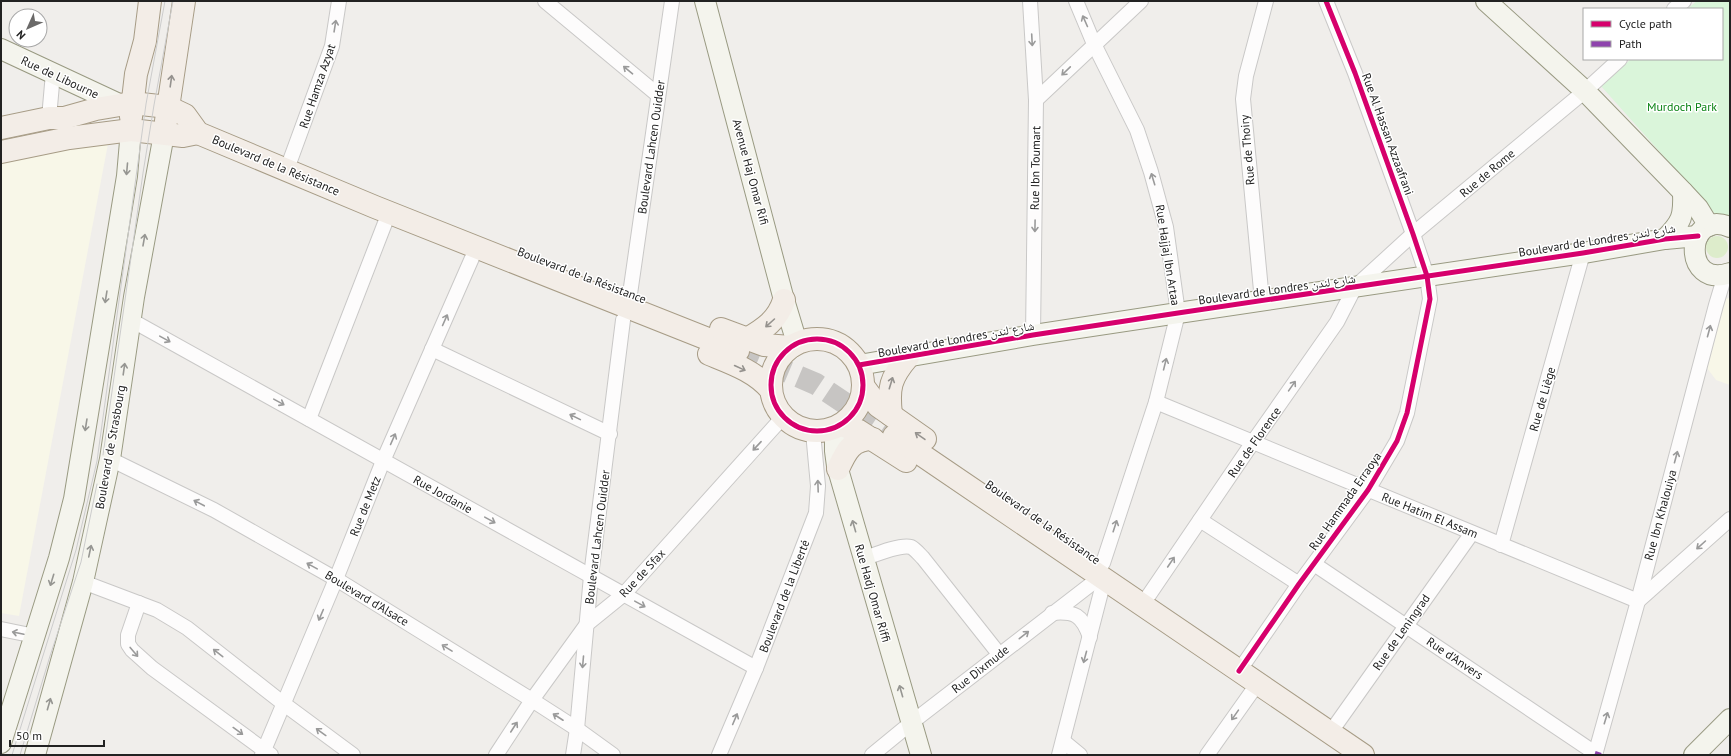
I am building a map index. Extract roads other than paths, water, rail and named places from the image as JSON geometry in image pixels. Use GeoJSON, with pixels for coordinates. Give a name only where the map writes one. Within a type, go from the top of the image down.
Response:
{"type":"FeatureCollection","features":[{"type":"Feature","properties":{"kind":"main road"},"geometry":{"type":"LineString","coordinates":[[131,130],[125,104],[136,74],[144,41],[150,1]]}},
{"type":"Feature","properties":{"kind":"main road"},"geometry":{"type":"LineString","coordinates":[[164,134],[184,1]]}},
{"type":"Feature","properties":{"kind":"main road","name":"Boulevard de la Résistance"},"geometry":{"type":"LineString","coordinates":[[1,152],[96,109],[125,104],[168,106],[185,115],[198,132],[287,169],[472,258],[714,356],[752,373],[763,381],[771,390]]}},
{"type":"Feature","properties":{"kind":"main road"},"geometry":{"type":"LineString","coordinates":[[1,137],[60,124]]}},
{"type":"Feature","properties":{"kind":"main road"},"geometry":{"type":"LineString","coordinates":[[1,146],[40,138],[60,124]]}},
{"type":"Feature","properties":{"kind":"main road","name":"Boulevard de la Résistance"},"geometry":{"type":"LineString","coordinates":[[1,128],[60,124],[183,136],[198,132]]}},
{"type":"Feature","properties":{"kind":"main road","name":"Boulevard de la Résistance"},"geometry":{"type":"LineString","coordinates":[[380,215],[386,200],[630,294],[742,345],[794,345]]}},
{"type":"Feature","properties":{"kind":"main road"},"geometry":{"type":"LineString","coordinates":[[380,215],[742,345],[774,320],[782,310],[784,300]]}},
{"type":"Feature","properties":{"kind":"main road"},"geometry":{"type":"LineString","coordinates":[[813,339],[829,341],[844,348],[859,365],[864,387],[861,402],[857,409],[838,427],[828,431],[813,432],[797,427],[783,417],[774,403],[771,390],[772,376],[776,363],[794,345],[813,339]]}},
{"type":"Feature","properties":{"kind":"main road"},"geometry":{"type":"LineString","coordinates":[[886,430],[891,382],[897,371],[908,357]]}},
{"type":"Feature","properties":{"kind":"main road","name":"Boulevard de la Résistance"},"geometry":{"type":"LineString","coordinates":[[838,427],[886,430],[1103,563],[1213,638],[1219,657],[1200,659],[1095,588],[886,430],[875,403],[864,387]]}},
{"type":"Feature","properties":{"kind":"main road"},"geometry":{"type":"LineString","coordinates":[[838,469],[847,451],[852,445],[886,430]]}},
{"type":"Feature","properties":{"kind":"main road"},"geometry":{"type":"LineString","coordinates":[[886,430],[1363,755]]}},
{"type":"Feature","properties":{"kind":"street","name":"Rue Hamza Azyat"},"geometry":{"type":"LineString","coordinates":[[287,169],[332,46],[339,1]]}},
{"type":"Feature","properties":{"kind":"street"},"geometry":{"type":"LineString","coordinates":[[545,1],[658,95]]}},
{"type":"Feature","properties":{"kind":"street","name":"Boulevard Lahcen Ouidder"},"geometry":{"type":"LineString","coordinates":[[630,294],[672,1]]}},
{"type":"Feature","properties":{"kind":"street","name":"Avenue Haj Omar Rifi"},"geometry":{"type":"LineString","coordinates":[[705,1],[784,300],[794,345]]}},
{"type":"Feature","properties":{"kind":"street","name":"Rue Ibn Toumart"},"geometry":{"type":"LineString","coordinates":[[1030,1],[1036,100],[1034,335]]}},
{"type":"Feature","properties":{"kind":"street","name":"Rue Hajjaj Ibn Artaa"},"geometry":{"type":"LineString","coordinates":[[1076,1],[1094,44],[1137,130],[1151,172],[1166,227],[1178,313],[1156,402],[1103,563]]}},
{"type":"Feature","properties":{"kind":"street"},"geometry":{"type":"LineString","coordinates":[[1036,100],[1141,1]]}},
{"type":"Feature","properties":{"kind":"street","name":"Rue de Thoiry"},"geometry":{"type":"LineString","coordinates":[[1262,301],[1243,99],[1246,76],[1266,1]]}},
{"type":"Feature","properties":{"kind":"street","name":"Rue Al Hassan Azzaafrani"},"geometry":{"type":"LineString","coordinates":[[1326,1],[1356,73],[1427,276]]}},
{"type":"Feature","properties":{"kind":"street"},"geometry":{"type":"LineString","coordinates":[[1486,1],[1585,91],[1698,208],[1703,231],[1694,251],[1698,264],[1708,273],[1715,275],[1728,274]]}},
{"type":"Feature","properties":{"kind":"street"},"geometry":{"type":"LineString","coordinates":[[1675,8],[1684,1]]}},
{"type":"Feature","properties":{"kind":"street","name":"Rue de Libourne"},"geometry":{"type":"LineString","coordinates":[[1,49],[125,104]]}},
{"type":"Feature","properties":{"kind":"street","name":"Rue de Rome"},"geometry":{"type":"LineString","coordinates":[[1355,287],[1413,234],[1585,91],[1619,60]]}},
{"type":"Feature","properties":{"kind":"street"},"geometry":{"type":"LineString","coordinates":[[53,73],[60,124]]}},
{"type":"Feature","properties":{"kind":"street"},"geometry":{"type":"LineString","coordinates":[[1,743],[59,558],[74,498],[127,176],[131,130]]}},
{"type":"Feature","properties":{"kind":"street","name":"Boulevard de Strasbourg"},"geometry":{"type":"LineString","coordinates":[[35,755],[83,582],[110,459],[131,320],[164,134]]}},
{"type":"Feature","properties":{"kind":"street"},"geometry":{"type":"LineString","coordinates":[[1664,239],[1676,227],[1683,215],[1683,192]]}},
{"type":"Feature","properties":{"kind":"street"},"geometry":{"type":"LineString","coordinates":[[309,419],[380,215]]}},
{"type":"Feature","properties":{"kind":"street","name":"Boulevard de Londres شارع لندن"},"geometry":{"type":"LineString","coordinates":[[859,365],[1034,335],[1584,253],[1703,231],[1719,224],[1730,226]]}},
{"type":"Feature","properties":{"kind":"street","name":"Rue de Liège"},"geometry":{"type":"LineString","coordinates":[[1501,545],[1584,253]]}},
{"type":"Feature","properties":{"kind":"street","name":"Rue de Metz"},"geometry":{"type":"LineString","coordinates":[[266,753],[284,704],[383,461],[472,258]]}},
{"type":"Feature","properties":{"kind":"street","name":"Rue Ibn Khalouiya"},"geometry":{"type":"LineString","coordinates":[[1595,754],[1638,601],[1716,305],[1728,274]]}},
{"type":"Feature","properties":{"kind":"street","name":"Rue Hammada Erraoya"},"geometry":{"type":"LineString","coordinates":[[1239,671],[1299,584],[1368,490],[1397,441],[1407,414],[1430,299],[1427,276]]}},
{"type":"Feature","properties":{"kind":"street","name":"Rue de Florence"},"geometry":{"type":"LineString","coordinates":[[1149,595],[1337,322],[1355,287]]}},
{"type":"Feature","properties":{"kind":"street","name":"Rue Jordanie"},"geometry":{"type":"LineString","coordinates":[[131,320],[756,668]]}},
{"type":"Feature","properties":{"kind":"street","name":"Boulevard Lahcen Ouidder"},"geometry":{"type":"LineString","coordinates":[[573,755],[577,729],[591,576],[610,434],[623,320]]}},
{"type":"Feature","properties":{"kind":"street"},"geometry":{"type":"LineString","coordinates":[[432,349],[610,434]]}},
{"type":"Feature","properties":{"kind":"street","name":"Rue Hatim El Assam"},"geometry":{"type":"LineString","coordinates":[[1156,402],[1638,601]]}},
{"type":"Feature","properties":{"kind":"street","name":"Rue de Sfax"},"geometry":{"type":"LineString","coordinates":[[496,755],[532,700],[587,624],[624,594],[783,417]]}},
{"type":"Feature","properties":{"kind":"street","name":"Rue Hadj Omar Riffi"},"geometry":{"type":"LineString","coordinates":[[838,427],[835,451],[838,469],[921,755]]}},
{"type":"Feature","properties":{"kind":"street","name":"Boulevard de la Liberté"},"geometry":{"type":"LineString","coordinates":[[719,755],[756,668],[816,513],[818,486],[813,432]]}},
{"type":"Feature","properties":{"kind":"street","name":"Boulevard d'Alsace"},"geometry":{"type":"LineString","coordinates":[[110,459],[214,510],[336,579],[532,700],[577,729],[613,755]]}},
{"type":"Feature","properties":{"kind":"street"},"geometry":{"type":"LineString","coordinates":[[1638,601],[1730,519]]}},
{"type":"Feature","properties":{"kind":"street"},"geometry":{"type":"LineString","coordinates":[[1200,520],[1299,584]]}},
{"type":"Feature","properties":{"kind":"street","name":"Rue de Leningrad"},"geometry":{"type":"LineString","coordinates":[[1330,733],[1472,533]]}},
{"type":"Feature","properties":{"kind":"street"},"geometry":{"type":"LineString","coordinates":[[863,559],[899,547],[913,548],[923,558],[998,654]]}},
{"type":"Feature","properties":{"kind":"street","name":"Rue d'Anvers"},"geometry":{"type":"LineString","coordinates":[[1314,564],[1595,754]]}},
{"type":"Feature","properties":{"kind":"street"},"geometry":{"type":"LineString","coordinates":[[83,582],[157,610],[187,628],[284,704],[353,755]]}},
{"type":"Feature","properties":{"kind":"street"},"geometry":{"type":"LineString","coordinates":[[1058,755],[1090,637],[1095,588]]}},
{"type":"Feature","properties":{"kind":"street","name":"Rue Dixmude"},"geometry":{"type":"LineString","coordinates":[[872,755],[998,654],[1052,613],[1095,588]]}},
{"type":"Feature","properties":{"kind":"street"},"geometry":{"type":"LineString","coordinates":[[139,603],[128,635],[128,644],[132,650],[152,668],[266,753]]}},
{"type":"Feature","properties":{"kind":"street"},"geometry":{"type":"LineString","coordinates":[[1052,613],[1072,613],[1077,616],[1086,627],[1090,637]]}},
{"type":"Feature","properties":{"kind":"street"},"geometry":{"type":"LineString","coordinates":[[1,629],[35,636]]}},
{"type":"Feature","properties":{"kind":"street"},"geometry":{"type":"LineString","coordinates":[[1207,755],[1258,683]]}},
{"type":"Feature","properties":{"kind":"street"},"geometry":{"type":"LineString","coordinates":[[1694,755],[1730,719]]}},
{"type":"Feature","properties":{"kind":"street"},"geometry":{"type":"LineString","coordinates":[[1063,740],[1080,755]]}},
{"type":"Feature","properties":{"kind":"tunnel"},"geometry":{"type":"LineString","coordinates":[[738,351],[816,384],[894,436]]}},
{"type":"Feature","properties":{"kind":"tram line"},"geometry":{"type":"LineString","coordinates":[[12,755],[76,550],[97,461],[146,104],[165,1]]}},
{"type":"Feature","properties":{"kind":"tram line"},"geometry":{"type":"LineString","coordinates":[[103,455],[143,173],[173,1]]}},
{"type":"Feature","properties":{"kind":"tram line"},"geometry":{"type":"LineString","coordinates":[[20,755],[50,656],[81,562],[97,484]]}},
{"type":"Feature","properties":{"kind":"park label","name":"Murdoch Park"},"geometry":{"type":"Point","coordinates":[1682,106]}}]}
